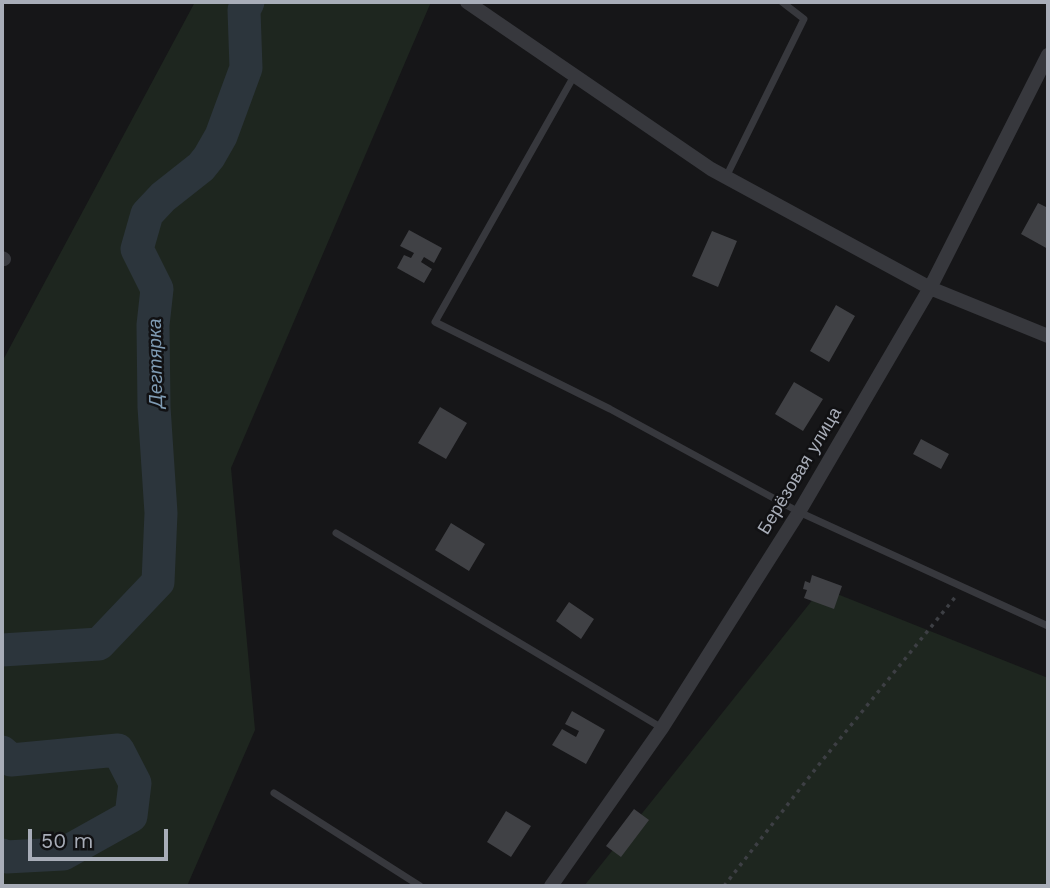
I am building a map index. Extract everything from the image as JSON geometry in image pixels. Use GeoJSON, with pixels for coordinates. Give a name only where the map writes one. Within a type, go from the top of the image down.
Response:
{"type":"FeatureCollection","features":[{"type":"Feature","properties":{"kind":"street"},"geometry":{"type":"LineString","coordinates":[[467,2],[726,177],[930,288],[1048,336]]}},
{"type":"Feature","properties":{"kind":"street","name":"Берёзовая улица"},"geometry":{"type":"LineString","coordinates":[[551,886],[662,728],[799,512],[930,288],[1048,55]]}},
{"type":"Feature","properties":{"kind":"lane"},"geometry":{"type":"LineString","coordinates":[[726,177],[804,19],[782,2]]}},
{"type":"Feature","properties":{"kind":"lane"},"geometry":{"type":"LineString","coordinates":[[575,75],[435,322],[610,409],[799,512],[1048,626]]}},
{"type":"Feature","properties":{"kind":"lane"},"geometry":{"type":"LineString","coordinates":[[336,533],[662,728]]}},
{"type":"Feature","properties":{"kind":"lane"},"geometry":{"type":"LineString","coordinates":[[274,793],[420,886]]}},
{"type":"Feature","properties":{"kind":"path"},"geometry":{"type":"LineString","coordinates":[[724,886],[963,587]]}},
{"type":"Feature","properties":{"kind":"shaded area"},"geometry":{"type":"Polygon","coordinates":[[[195,2],[431,2],[231,468],[255,730],[187,886],[2,886],[2,362],[195,2]]]}},
{"type":"Feature","properties":{"kind":"shaded area"},"geometry":{"type":"Polygon","coordinates":[[[822,588],[1048,678],[1048,886],[584,886],[822,588]]]}},
{"type":"Feature","properties":{"kind":"building"},"geometry":{"type":"Polygon","coordinates":[[[1038,203],[1048,208],[1048,249],[1021,234],[1038,203]]]}},
{"type":"Feature","properties":{"kind":"building"},"geometry":{"type":"Polygon","coordinates":[[[409,230],[442,248],[434,263],[424,257],[421,262],[432,269],[424,283],[397,268],[404,255],[411,258],[414,253],[400,246],[409,230]]]}},
{"type":"Feature","properties":{"kind":"building"},"geometry":{"type":"Polygon","coordinates":[[[712,231],[737,241],[718,287],[692,276],[712,231]]]}},
{"type":"Feature","properties":{"kind":"building"},"geometry":{"type":"Polygon","coordinates":[[[836,305],[855,316],[829,362],[810,351],[836,305]]]}},
{"type":"Feature","properties":{"kind":"building"},"geometry":{"type":"Polygon","coordinates":[[[794,382],[823,399],[803,431],[775,414],[794,382]]]}},
{"type":"Feature","properties":{"kind":"building"},"geometry":{"type":"Polygon","coordinates":[[[440,407],[467,423],[446,459],[418,443],[440,407]]]}},
{"type":"Feature","properties":{"kind":"building"},"geometry":{"type":"Polygon","coordinates":[[[921,439],[949,454],[941,469],[913,454],[921,439]]]}},
{"type":"Feature","properties":{"kind":"building"},"geometry":{"type":"Polygon","coordinates":[[[451,523],[485,544],[469,571],[435,550],[451,523]]]}},
{"type":"Feature","properties":{"kind":"building"},"geometry":{"type":"Polygon","coordinates":[[[812,575],[842,586],[834,609],[804,598],[807,590],[803,589],[805,581],[810,583],[812,575]]]}},
{"type":"Feature","properties":{"kind":"building"},"geometry":{"type":"Polygon","coordinates":[[[569,602],[594,619],[581,639],[556,621],[569,602]]]}},
{"type":"Feature","properties":{"kind":"building"},"geometry":{"type":"Polygon","coordinates":[[[572,711],[605,730],[586,764],[552,745],[562,729],[576,737],[579,731],[565,724],[572,711]]]}},
{"type":"Feature","properties":{"kind":"building"},"geometry":{"type":"Polygon","coordinates":[[[634,809],[649,820],[621,857],[606,846],[634,809]]]}},
{"type":"Feature","properties":{"kind":"building"},"geometry":{"type":"Polygon","coordinates":[[[506,811],[531,826],[511,857],[487,842],[506,811]]]}},
{"type":"Feature","properties":{"kind":"waterway","name":"Дегтярка"},"geometry":{"type":"LineString","coordinates":[[2,650],[99,644],[158,582],[161,513],[154,407],[153,325],[157,289],[137,249],[147,214],[163,197],[201,167],[221,136],[246,68],[244,10],[248,2]]}},
{"type":"Feature","properties":{"kind":"waterway","name":"Дегтярка"},"geometry":{"type":"LineString","coordinates":[[2,752],[11,760],[118,750],[135,783],[131,816],[63,854],[2,855]]}}]}
